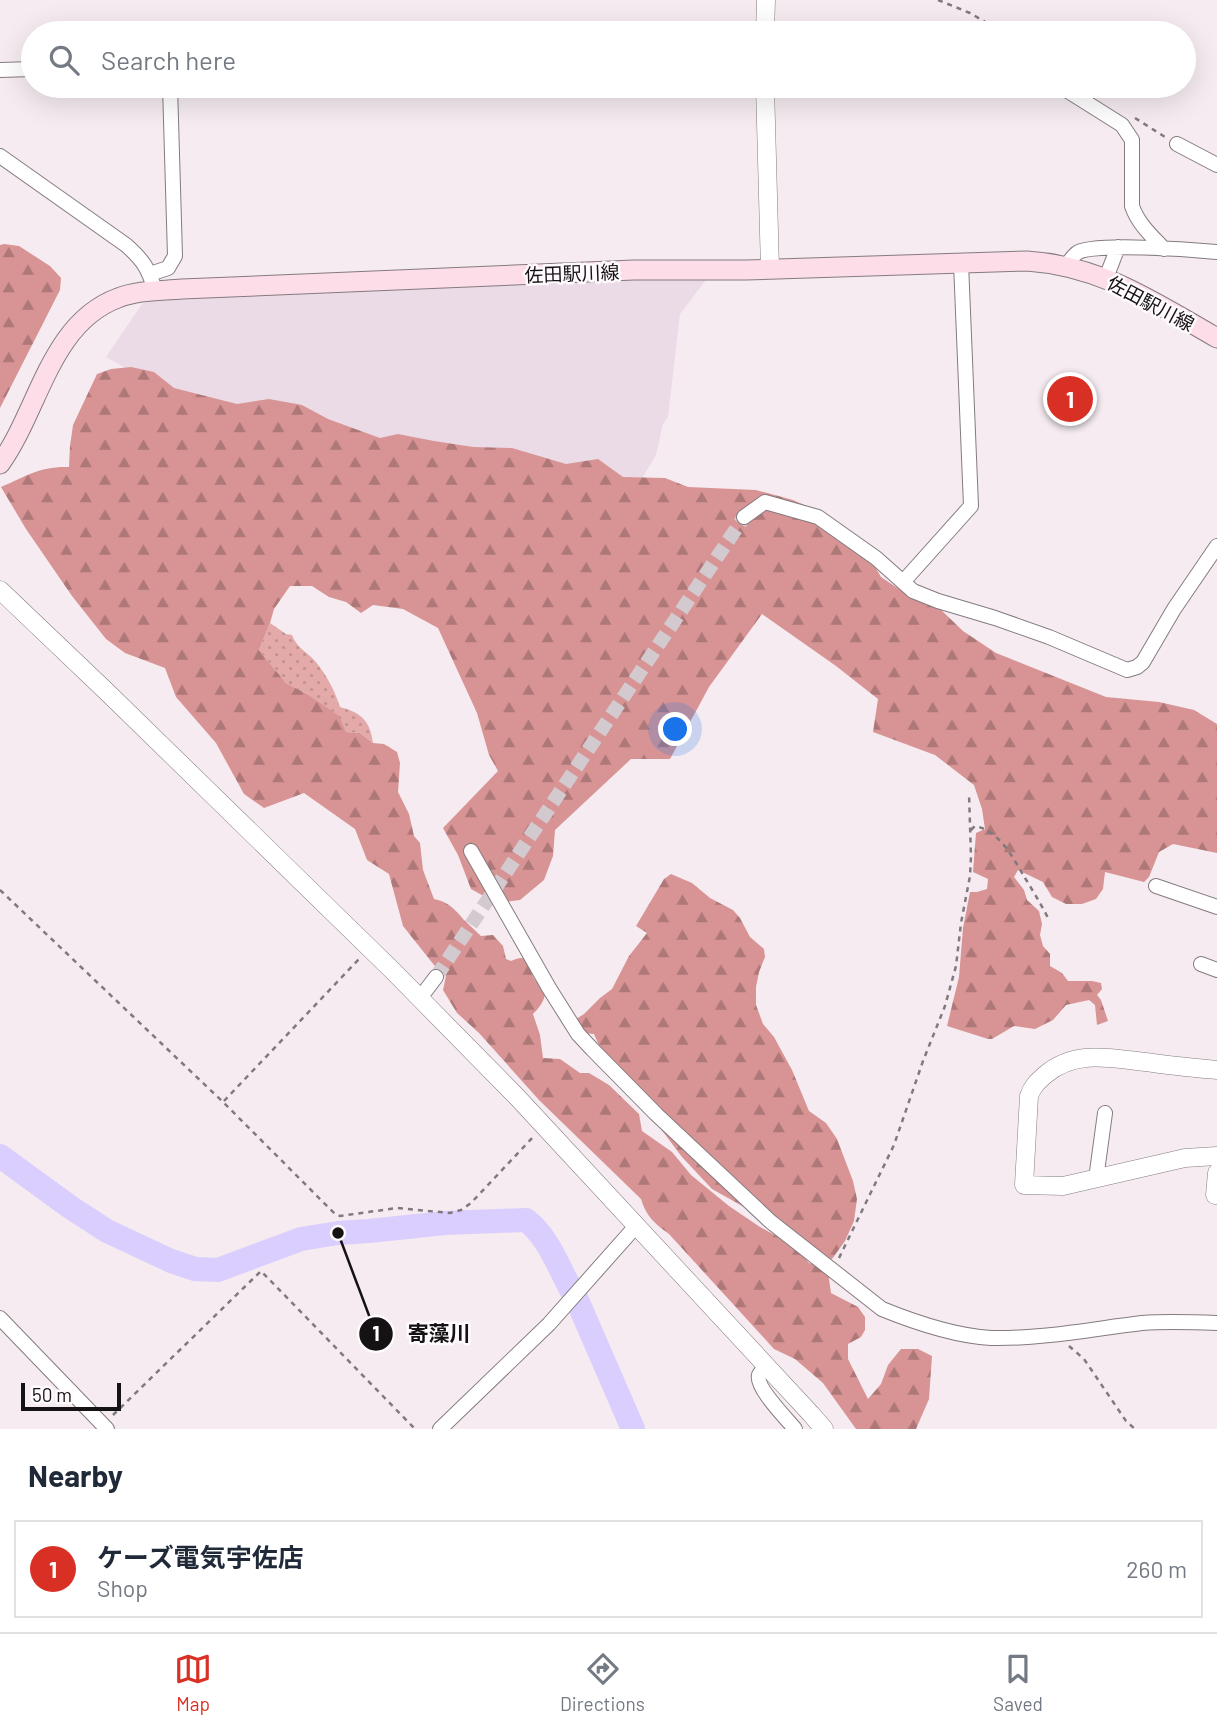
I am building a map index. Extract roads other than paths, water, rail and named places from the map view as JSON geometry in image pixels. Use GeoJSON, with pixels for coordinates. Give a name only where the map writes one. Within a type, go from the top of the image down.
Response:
{"type":"FeatureCollection","features":[{"type":"Feature","properties":{"kind":"main road","name":"佐田駅川線"},"geometry":{"type":"LineString","coordinates":[[0,464],[18,434],[58,352],[73,330],[91,313],[153,282],[1027,261],[1066,266],[1106,278],[1133,289],[1217,338]]}},
{"type":"Feature","properties":{"kind":"street"},"geometry":{"type":"LineString","coordinates":[[765,21],[766,0]]}},
{"type":"Feature","properties":{"kind":"street"},"geometry":{"type":"LineString","coordinates":[[0,70],[21,69]]}},
{"type":"Feature","properties":{"kind":"street"},"geometry":{"type":"LineString","coordinates":[[0,156],[126,245],[139,257],[153,282],[168,268],[175,256],[170,98]]}},
{"type":"Feature","properties":{"kind":"street"},"geometry":{"type":"LineString","coordinates":[[765,98],[770,269]]}},
{"type":"Feature","properties":{"kind":"street"},"geometry":{"type":"LineString","coordinates":[[1079,98],[1122,125],[1132,140],[1132,206],[1141,225],[1164,249]]}},
{"type":"Feature","properties":{"kind":"street"},"geometry":{"type":"LineString","coordinates":[[1177,144],[1217,165]]}},
{"type":"Feature","properties":{"kind":"street"},"geometry":{"type":"LineString","coordinates":[[1106,278],[1118,247]]}},
{"type":"Feature","properties":{"kind":"street"},"geometry":{"type":"LineString","coordinates":[[1066,266],[1084,249],[1118,247],[1217,252]]}},
{"type":"Feature","properties":{"kind":"street"},"geometry":{"type":"LineString","coordinates":[[903,582],[971,506],[961,263]]}},
{"type":"Feature","properties":{"kind":"street"},"geometry":{"type":"LineString","coordinates":[[744,517],[765,502],[818,517],[876,558],[913,591],[1049,637],[1127,670],[1143,662],[1174,609],[1217,546]]}},
{"type":"Feature","properties":{"kind":"street"},"geometry":{"type":"LineString","coordinates":[[0,590],[420,998],[543,1126],[824,1429]]}},
{"type":"Feature","properties":{"kind":"street"},"geometry":{"type":"LineString","coordinates":[[471,851],[578,1034],[656,1114],[771,1223],[882,1308],[904,1318],[992,1338],[1156,1322],[1217,1323]]}},
{"type":"Feature","properties":{"kind":"street"},"geometry":{"type":"LineString","coordinates":[[1156,886],[1217,907]]}},
{"type":"Feature","properties":{"kind":"street"},"geometry":{"type":"LineString","coordinates":[[1201,964],[1217,970]]}},
{"type":"Feature","properties":{"kind":"street"},"geometry":{"type":"LineString","coordinates":[[420,998],[436,977]]}},
{"type":"Feature","properties":{"kind":"street"},"geometry":{"type":"LineString","coordinates":[[1217,1070],[1089,1057],[1065,1061],[1055,1066],[1036,1083],[1029,1096],[1024,1185],[1063,1186],[1185,1158],[1217,1157]]}},
{"type":"Feature","properties":{"kind":"street"},"geometry":{"type":"LineString","coordinates":[[1096,1179],[1105,1113]]}},
{"type":"Feature","properties":{"kind":"street"},"geometry":{"type":"LineString","coordinates":[[1216,1199],[1217,1173]]}},
{"type":"Feature","properties":{"kind":"street"},"geometry":{"type":"LineString","coordinates":[[440,1429],[549,1324],[636,1226]]}},
{"type":"Feature","properties":{"kind":"street"},"geometry":{"type":"LineString","coordinates":[[0,1318],[105,1427]]}},
{"type":"Feature","properties":{"kind":"street"},"geometry":{"type":"LineString","coordinates":[[767,1366],[759,1373],[763,1390],[795,1429]]}},
{"type":"Feature","properties":{"kind":"waterway"},"geometry":{"type":"LineString","coordinates":[[0,1156],[107,1231],[171,1261],[195,1269],[218,1270],[301,1239],[338,1233],[445,1223],[526,1220],[549,1247],[577,1300],[633,1429]]}},
{"type":"Feature","properties":{"kind":"tunnel"},"geometry":{"type":"LineString","coordinates":[[436,977],[744,517]]}},
{"type":"Feature","properties":{"kind":"place","name":"ケーズ電気宇佐店"},"geometry":{"type":"Point","coordinates":[1070,399]}},
{"type":"Feature","properties":{"kind":"place","name":"寄藻川"},"geometry":{"type":"Point","coordinates":[338,1233]}}]}
